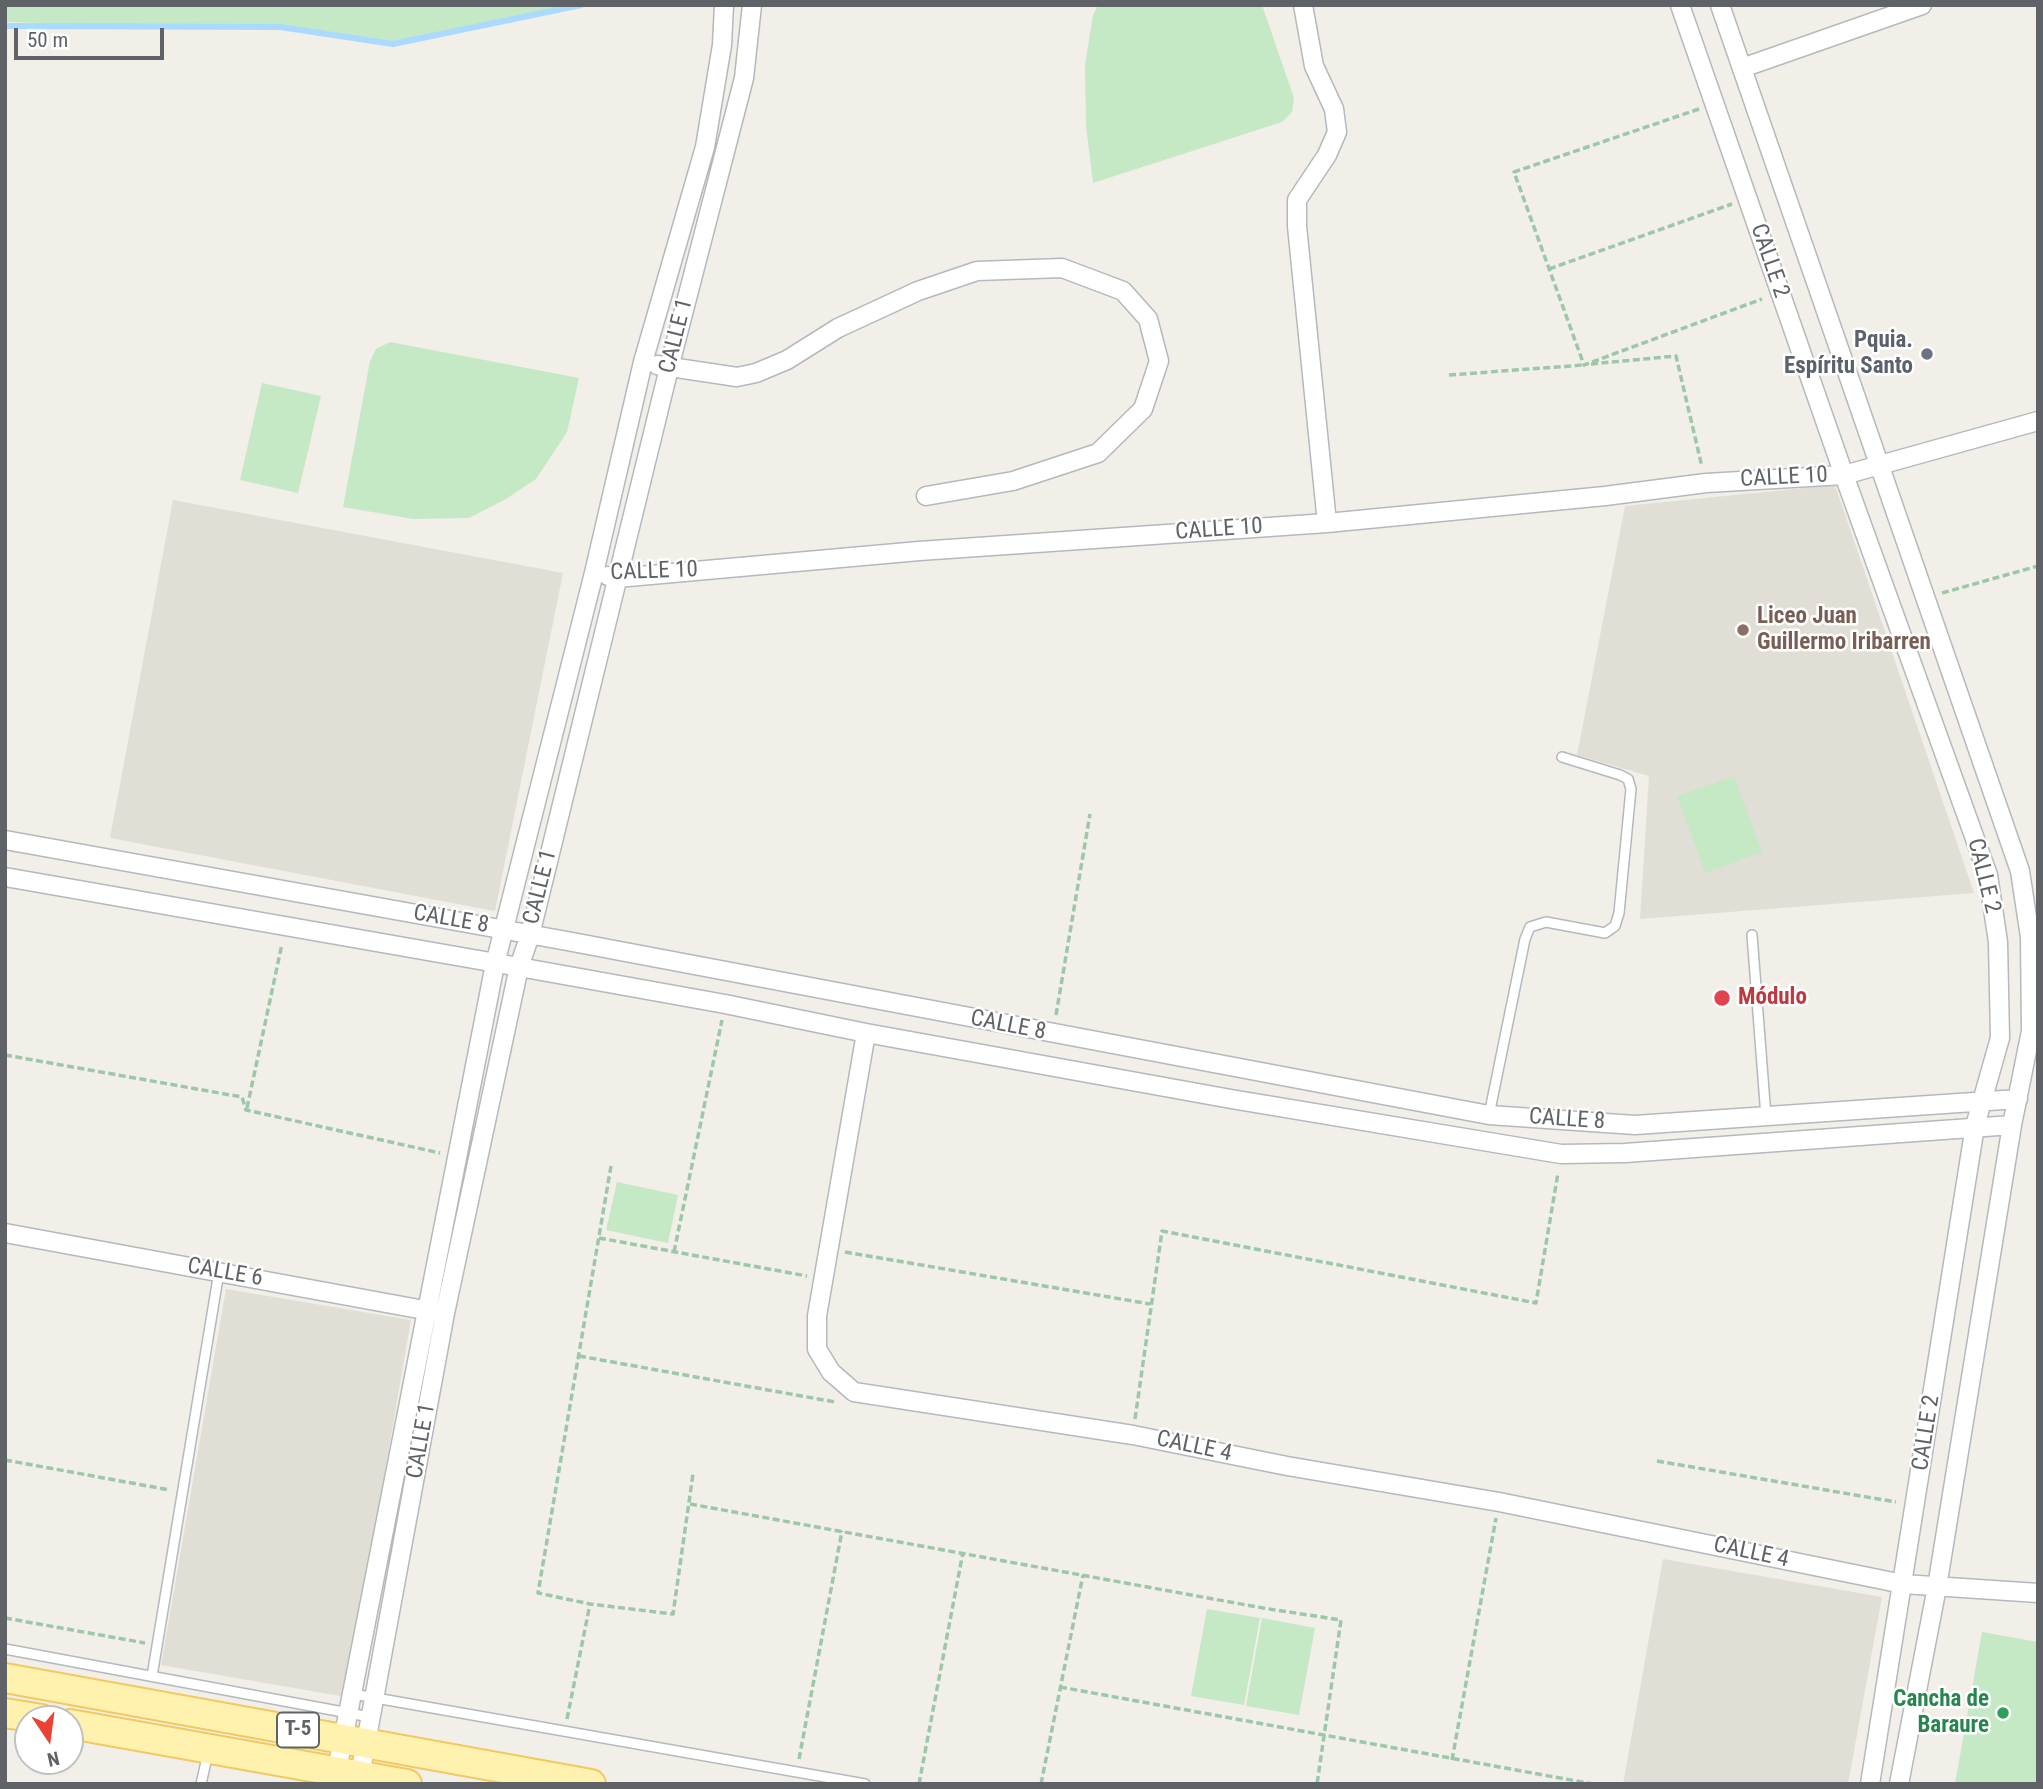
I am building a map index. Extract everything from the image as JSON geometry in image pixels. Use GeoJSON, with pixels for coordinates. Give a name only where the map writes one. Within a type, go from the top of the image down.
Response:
{"type":"FeatureCollection","features":[{"type":"Feature","properties":{"kind":"main road","name":"T-5"},"geometry":{"type":"LineString","coordinates":[[5,1678],[357,1728],[591,1784]]}},
{"type":"Feature","properties":{"kind":"main road","name":"T-5"},"geometry":{"type":"LineString","coordinates":[[84,1726],[407,1784]]}},
{"type":"Feature","properties":{"kind":"street","name":"CALLE 1"},"geometry":{"type":"LineString","coordinates":[[348,1773],[357,1728],[353,1694],[495,964],[594,573],[643,362],[705,147],[722,45],[724,5]]}},
{"type":"Feature","properties":{"kind":"street","name":"CALLE 1"},"geometry":{"type":"LineString","coordinates":[[357,1728],[375,1698],[445,1313],[519,967],[530,935],[669,368],[744,78],[751,5]]}},
{"type":"Feature","properties":{"kind":"street"},"geometry":{"type":"LineString","coordinates":[[1303,5],[1314,66],[1334,109],[1337,132],[1327,155],[1297,200],[1297,226],[1327,523]]}},
{"type":"Feature","properties":{"kind":"street","name":"CALLE 2"},"geometry":{"type":"LineString","coordinates":[[1680,5],[1844,475],[1988,875],[1998,943],[2000,1038],[1975,1126],[1870,1784]]}},
{"type":"Feature","properties":{"kind":"street","name":"CALLE 2"},"geometry":{"type":"LineString","coordinates":[[1720,5],[2020,871],[2030,937],[2031,1031],[2012,1125],[1937,1587],[1899,1784]]}},
{"type":"Feature","properties":{"kind":"street"},"geometry":{"type":"LineString","coordinates":[[1742,68],[1922,5]]}},
{"type":"Feature","properties":{"kind":"street"},"geometry":{"type":"LineString","coordinates":[[643,362],[737,377],[756,373],[786,360],[838,328],[918,291],[977,271],[1062,268],[1123,291],[1148,319],[1159,361],[1143,409],[1098,453],[1013,481],[926,496]]}},
{"type":"Feature","properties":{"kind":"street","name":"CALLE 10"},"geometry":{"type":"LineString","coordinates":[[594,573],[617,578],[919,551],[1327,523],[1605,496],[1706,483],[1844,475],[2038,421]]}},
{"type":"Feature","properties":{"kind":"street","name":"CALLE 8"},"geometry":{"type":"LineString","coordinates":[[5,840],[530,935],[1489,1115],[1635,1125],[2018,1099]]}},
{"type":"Feature","properties":{"kind":"street","name":"CALLE 8"},"geometry":{"type":"LineString","coordinates":[[5,877],[725,1004],[866,1033],[1244,1101],[1561,1154],[1625,1153],[2012,1125]]}},
{"type":"Feature","properties":{"kind":"street","name":"CALLE 4"},"geometry":{"type":"LineString","coordinates":[[866,1033],[817,1316],[817,1349],[831,1372],[854,1392],[1133,1435],[1287,1466],[1499,1502],[1903,1584],[2038,1593]]}},
{"type":"Feature","properties":{"kind":"street","name":"CALLE 6"},"geometry":{"type":"LineString","coordinates":[[5,1233],[445,1313]]}},
{"type":"Feature","properties":{"kind":"lane"},"geometry":{"type":"LineString","coordinates":[[1489,1115],[1525,939],[1530,927],[1546,922],[1605,933],[1615,926],[1619,913],[1631,789],[1628,779],[1562,757]]}},
{"type":"Feature","properties":{"kind":"lane"},"geometry":{"type":"LineString","coordinates":[[1752,935],[1766,1117]]}},
{"type":"Feature","properties":{"kind":"lane"},"geometry":{"type":"LineString","coordinates":[[152,1676],[219,1272]]}},
{"type":"Feature","properties":{"kind":"lane"},"geometry":{"type":"LineString","coordinates":[[5,1649],[152,1676],[357,1728]]}},
{"type":"Feature","properties":{"kind":"lane"},"geometry":{"type":"LineString","coordinates":[[353,1694],[865,1784]]}},
{"type":"Feature","properties":{"kind":"lane"},"geometry":{"type":"LineString","coordinates":[[201,1784],[210,1748]]}},
{"type":"Feature","properties":{"kind":"path"},"geometry":{"type":"LineString","coordinates":[[1584,365],[1514,172],[1714,104]]}},
{"type":"Feature","properties":{"kind":"path"},"geometry":{"type":"LineString","coordinates":[[1549,269],[1747,199]]}},
{"type":"Feature","properties":{"kind":"path"},"geometry":{"type":"LineString","coordinates":[[1584,365],[1780,293]]}},
{"type":"Feature","properties":{"kind":"path"},"geometry":{"type":"LineString","coordinates":[[1449,375],[1676,356],[1706,483]]}},
{"type":"Feature","properties":{"kind":"path"},"geometry":{"type":"LineString","coordinates":[[1924,598],[2038,566]]}},
{"type":"Feature","properties":{"kind":"path"},"geometry":{"type":"LineString","coordinates":[[1053,1034],[1090,814]]}},
{"type":"Feature","properties":{"kind":"path"},"geometry":{"type":"LineString","coordinates":[[246,1110],[286,926]]}},
{"type":"Feature","properties":{"kind":"path"},"geometry":{"type":"LineString","coordinates":[[674,1252],[725,1004]]}},
{"type":"Feature","properties":{"kind":"path"},"geometry":{"type":"LineString","coordinates":[[5,1055],[242,1097],[246,1110]]}},
{"type":"Feature","properties":{"kind":"path"},"geometry":{"type":"LineString","coordinates":[[246,1110],[458,1157]]}},
{"type":"Feature","properties":{"kind":"path"},"geometry":{"type":"LineString","coordinates":[[1133,1435],[1162,1231],[1535,1303],[1561,1154]]}},
{"type":"Feature","properties":{"kind":"path"},"geometry":{"type":"LineString","coordinates":[[611,1166],[538,1593],[590,1604],[673,1614],[693,1474]]}},
{"type":"Feature","properties":{"kind":"path"},"geometry":{"type":"LineString","coordinates":[[598,1238],[824,1279]]}},
{"type":"Feature","properties":{"kind":"path"},"geometry":{"type":"LineString","coordinates":[[830,1250],[1150,1304]]}},
{"type":"Feature","properties":{"kind":"path"},"geometry":{"type":"LineString","coordinates":[[579,1356],[836,1402]]}},
{"type":"Feature","properties":{"kind":"path"},"geometry":{"type":"LineString","coordinates":[[5,1460],[183,1492]]}},
{"type":"Feature","properties":{"kind":"path"},"geometry":{"type":"LineString","coordinates":[[1657,1461],[1916,1505]]}},
{"type":"Feature","properties":{"kind":"path"},"geometry":{"type":"LineString","coordinates":[[1452,1759],[1499,1502]]}},
{"type":"Feature","properties":{"kind":"path"},"geometry":{"type":"LineString","coordinates":[[690,1504],[1341,1620],[1317,1784]]}},
{"type":"Feature","properties":{"kind":"path"},"geometry":{"type":"LineString","coordinates":[[797,1772],[842,1531]]}},
{"type":"Feature","properties":{"kind":"path"},"geometry":{"type":"LineString","coordinates":[[919,1784],[962,1552]]}},
{"type":"Feature","properties":{"kind":"path"},"geometry":{"type":"LineString","coordinates":[[1041,1784],[1083,1575]]}},
{"type":"Feature","properties":{"kind":"path"},"geometry":{"type":"LineString","coordinates":[[564,1731],[590,1604]]}},
{"type":"Feature","properties":{"kind":"path"},"geometry":{"type":"LineString","coordinates":[[5,1618],[158,1645]]}},
{"type":"Feature","properties":{"kind":"path"},"geometry":{"type":"LineString","coordinates":[[1060,1687],[1593,1784]]}},
{"type":"Feature","properties":{"kind":"shaded area","name":"Liceo Juan Guillermo Iribarren"},"geometry":{"type":"Polygon","coordinates":[[[1835,485],[1974,893],[1640,919],[1649,776],[1577,755],[1625,506],[1835,485]]]}},
{"type":"Feature","properties":{"kind":"shaded area"},"geometry":{"type":"Polygon","coordinates":[[[173,500],[563,573],[495,911],[110,838],[173,500]]]}},
{"type":"Feature","properties":{"kind":"shaded area"},"geometry":{"type":"Polygon","coordinates":[[[226,1289],[411,1320],[346,1697],[161,1665],[226,1289]]]}},
{"type":"Feature","properties":{"kind":"shaded area"},"geometry":{"type":"Polygon","coordinates":[[[1663,1559],[1882,1597],[1848,1784],[1623,1784],[1663,1559]]]}},
{"type":"Feature","properties":{"kind":"green space"},"geometry":{"type":"Polygon","coordinates":[[[5,5],[580,5],[393,44],[280,27],[5,22],[5,5]]]}},
{"type":"Feature","properties":{"kind":"green space"},"geometry":{"type":"Polygon","coordinates":[[[1098,5],[1262,5],[1294,98],[1292,112],[1282,122],[1093,183],[1086,126],[1085,65],[1093,15],[1098,5]]]}},
{"type":"Feature","properties":{"kind":"green space"},"geometry":{"type":"Polygon","coordinates":[[[390,342],[579,378],[567,432],[536,479],[506,499],[469,518],[413,519],[343,507],[370,361],[376,349],[390,342]]]}},
{"type":"Feature","properties":{"kind":"green space"},"geometry":{"type":"Polygon","coordinates":[[[262,383],[321,396],[298,493],[240,480],[262,383]]]}},
{"type":"Feature","properties":{"kind":"green space"},"geometry":{"type":"Polygon","coordinates":[[[1734,776],[1762,852],[1705,873],[1677,796],[1734,776]]]}},
{"type":"Feature","properties":{"kind":"green space"},"geometry":{"type":"Polygon","coordinates":[[[617,1182],[678,1195],[668,1243],[606,1230],[617,1182]]]}},
{"type":"Feature","properties":{"kind":"green space"},"geometry":{"type":"Polygon","coordinates":[[[1207,1609],[1260,1618],[1244,1705],[1191,1696],[1207,1609]]]}},
{"type":"Feature","properties":{"kind":"green space"},"geometry":{"type":"Polygon","coordinates":[[[1262,1618],[1315,1628],[1299,1715],[1246,1706],[1262,1618]]]}},
{"type":"Feature","properties":{"kind":"green space","name":"Cancha de Baraure"},"geometry":{"type":"Polygon","coordinates":[[[1982,1632],[2038,1642],[2038,1784],[1955,1784],[1982,1632]]]}},
{"type":"Feature","properties":{"kind":"waterway"},"geometry":{"type":"LineString","coordinates":[[5,26],[280,27],[393,44],[581,5]]}},
{"type":"Feature","properties":{"kind":"place","name":"Pquia. Espíritu Santo"},"geometry":{"type":"Point","coordinates":[1927,354]}},
{"type":"Feature","properties":{"kind":"place","name":"Liceo Juan Guillermo Iribarren"},"geometry":{"type":"Point","coordinates":[1743,630]}},
{"type":"Feature","properties":{"kind":"place","name":"Módulo"},"geometry":{"type":"Point","coordinates":[1722,998]}},
{"type":"Feature","properties":{"kind":"place","name":"Cancha de Baraure"},"geometry":{"type":"Point","coordinates":[2003,1713]}}]}
